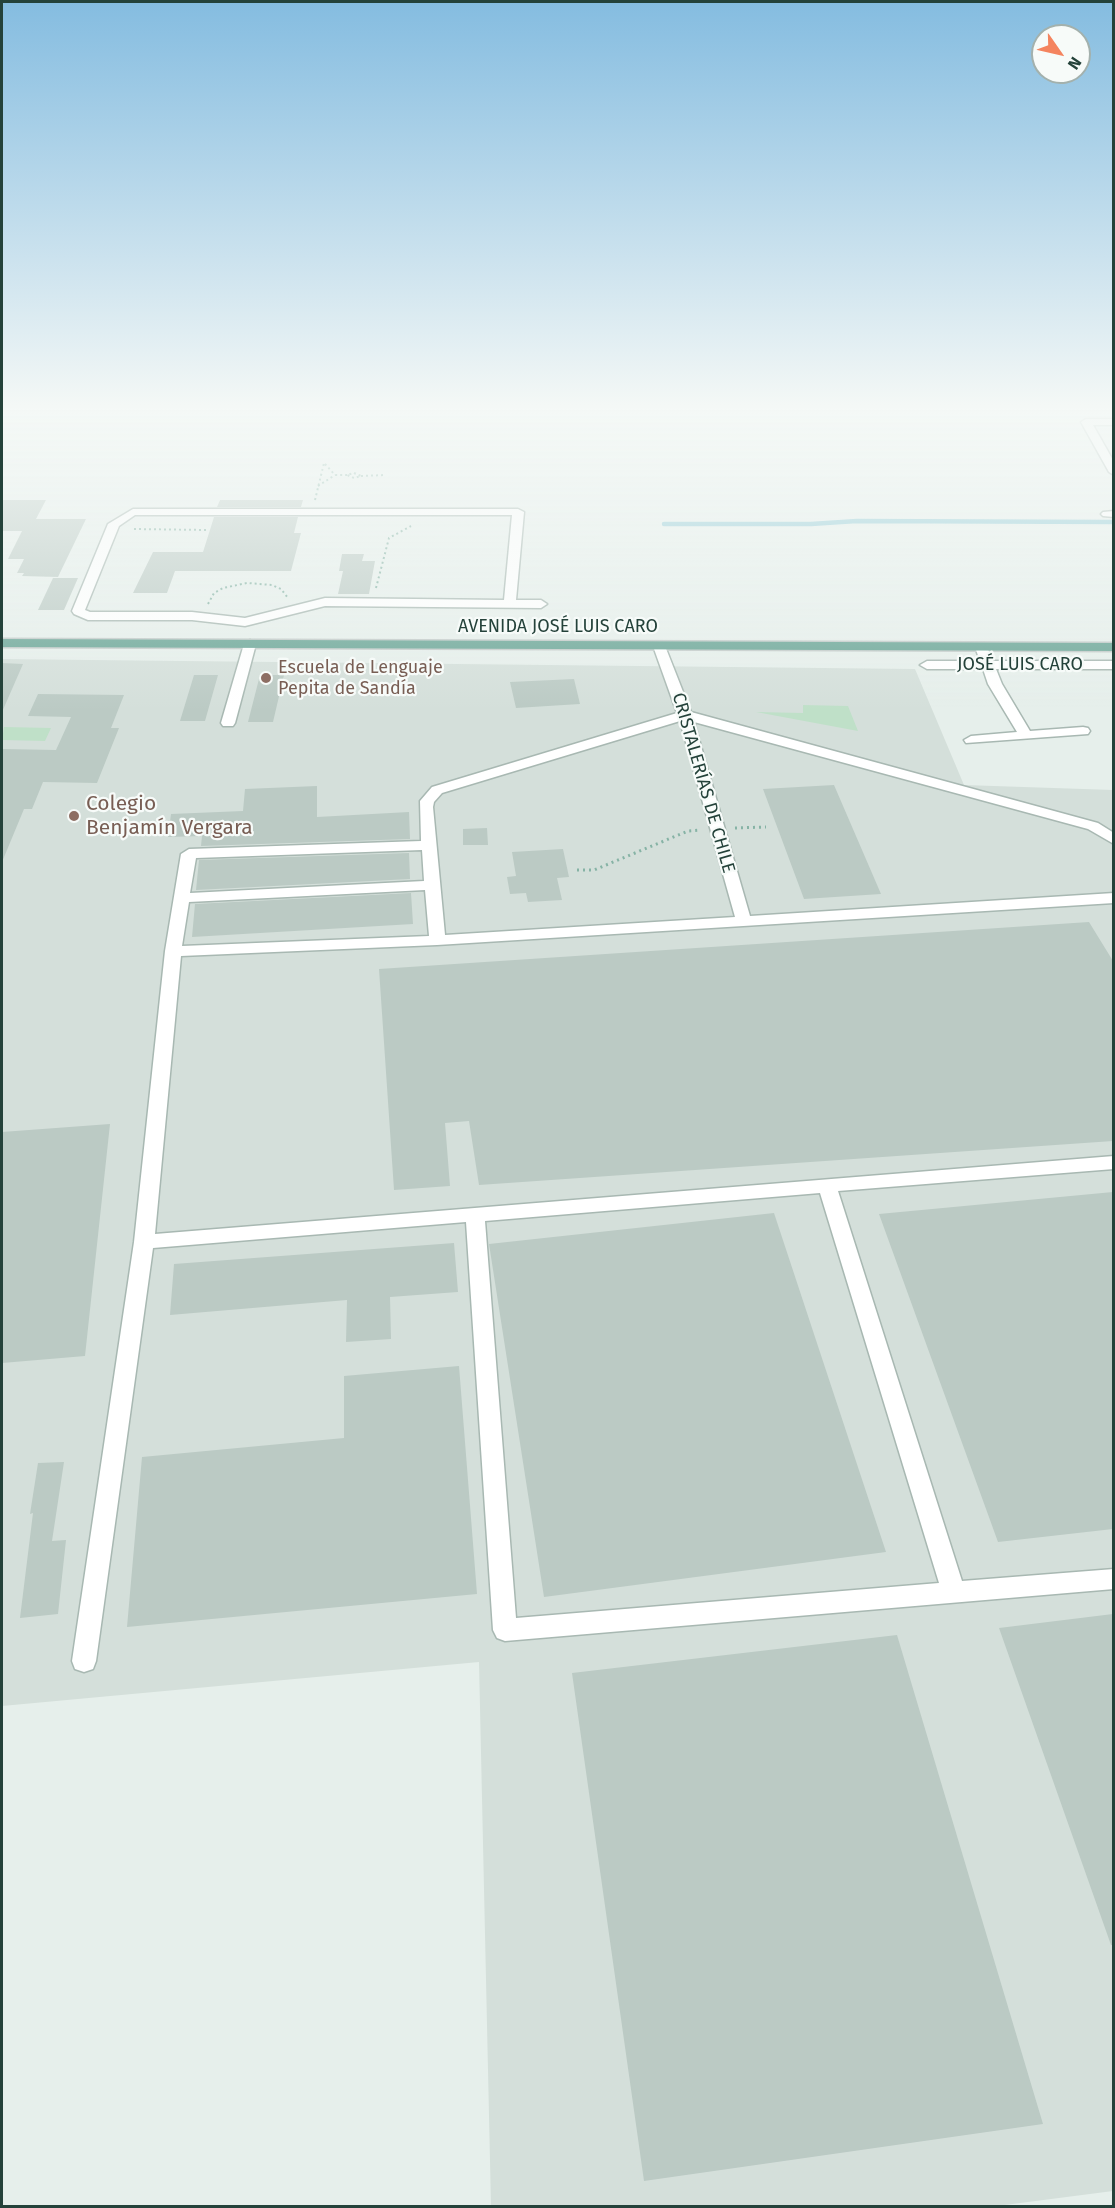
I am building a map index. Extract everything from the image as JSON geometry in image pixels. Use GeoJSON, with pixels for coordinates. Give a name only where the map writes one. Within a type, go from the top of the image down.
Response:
{"type":"FeatureCollection","features":[{"type":"Feature","properties":{"kind":"main road","name":"AVENIDA JOSÉ LUIS CARO"},"geometry":{"type":"LineString","coordinates":[[2,643],[1113,647]]}},
{"type":"Feature","properties":{"kind":"street"},"geometry":{"type":"LineString","coordinates":[[510,604],[518,512],[132,512],[119,519],[112,529],[78,611],[82,614],[225,619],[245,622],[325,602],[373,603],[510,604],[541,604]]}},
{"type":"Feature","properties":{"kind":"street"},"geometry":{"type":"LineString","coordinates":[[234,644],[245,622]]}},
{"type":"Feature","properties":{"kind":"street"},"geometry":{"type":"LineString","coordinates":[[228,723],[250,644]]}},
{"type":"Feature","properties":{"kind":"street","name":"CRISTALERÍAS DE CHILE"},"geometry":{"type":"LineString","coordinates":[[659,645],[685,715],[744,922]]}},
{"type":"Feature","properties":{"kind":"street"},"geometry":{"type":"LineString","coordinates":[[981,647],[995,684],[1026,736]]}},
{"type":"Feature","properties":{"kind":"street","name":"JOSÉ LUIS CARO"},"geometry":{"type":"LineString","coordinates":[[927,665],[1113,665]]}},
{"type":"Feature","properties":{"kind":"street"},"geometry":{"type":"LineString","coordinates":[[437,940],[427,801],[437,790],[685,715],[1093,826],[1113,840]]}},
{"type":"Feature","properties":{"kind":"street"},"geometry":{"type":"LineString","coordinates":[[971,740],[1083,731]]}},
{"type":"Feature","properties":{"kind":"street"},"geometry":{"type":"LineString","coordinates":[[84,1661],[144,1242],[173,951],[189,854],[429,845]]}},
{"type":"Feature","properties":{"kind":"street"},"geometry":{"type":"LineString","coordinates":[[181,898],[433,885]]}},
{"type":"Feature","properties":{"kind":"street"},"geometry":{"type":"LineString","coordinates":[[173,951],[437,940],[1113,898]]}},
{"type":"Feature","properties":{"kind":"street"},"geometry":{"type":"LineString","coordinates":[[144,1242],[1113,1162]]}},
{"type":"Feature","properties":{"kind":"street"},"geometry":{"type":"LineString","coordinates":[[827,1186],[953,1592]]}},
{"type":"Feature","properties":{"kind":"street"},"geometry":{"type":"LineString","coordinates":[[475,1215],[505,1630],[1113,1579]]}},
{"type":"Feature","properties":{"kind":"path"},"geometry":{"type":"LineString","coordinates":[[312,512],[314,505]]}},
{"type":"Feature","properties":{"kind":"path"},"geometry":{"type":"LineString","coordinates":[[112,529],[206,530]]}},
{"type":"Feature","properties":{"kind":"path"},"geometry":{"type":"LineString","coordinates":[[373,603],[389,538]]}},
{"type":"Feature","properties":{"kind":"path"},"geometry":{"type":"LineString","coordinates":[[225,619],[211,611],[207,605],[208,599],[223,588],[248,583],[272,585],[287,594],[289,600],[286,606],[269,616]]}},
{"type":"Feature","properties":{"kind":"path"},"geometry":{"type":"LineString","coordinates":[[578,870],[594,870],[687,831],[766,827]]}},
{"type":"Feature","properties":{"kind":"shaded area"},"geometry":{"type":"Polygon","coordinates":[[[2,659],[915,669],[964,785],[1113,790],[1113,2191],[997,2206],[491,2206],[479,1662],[2,1706],[2,659]]]}},
{"type":"Feature","properties":{"kind":"green space"},"geometry":{"type":"Polygon","coordinates":[[[803,705],[848,706],[858,731],[756,712],[803,713],[803,705]]]}},
{"type":"Feature","properties":{"kind":"green space"},"geometry":{"type":"Polygon","coordinates":[[[4,727],[51,728],[45,741],[2,740],[4,727]]]}},
{"type":"Feature","properties":{"kind":"building"},"geometry":{"type":"Polygon","coordinates":[[[2,505],[43,505],[36,519],[86,519],[58,577],[22,576],[24,573],[17,573],[24,559],[8,559],[22,531],[2,531],[2,505]]]}},
{"type":"Feature","properties":{"kind":"building"},"geometry":{"type":"Polygon","coordinates":[[[218,505],[302,505],[301,507],[217,507],[218,505]]]}},
{"type":"Feature","properties":{"kind":"building"},"geometry":{"type":"Polygon","coordinates":[[[214,517],[298,517],[294,533],[301,533],[291,571],[175,571],[167,593],[133,593],[153,552],[203,552],[214,517]]]}},
{"type":"Feature","properties":{"kind":"building"},"geometry":{"type":"Polygon","coordinates":[[[342,554],[364,554],[362,561],[375,561],[369,594],[338,594],[343,571],[339,571],[342,554]]]}},
{"type":"Feature","properties":{"kind":"building"},"geometry":{"type":"Polygon","coordinates":[[[53,578],[78,578],[64,610],[38,610],[53,578]]]}},
{"type":"Feature","properties":{"kind":"building"},"geometry":{"type":"Polygon","coordinates":[[[2,663],[23,664],[2,712],[2,663]]]}},
{"type":"Feature","properties":{"kind":"building"},"geometry":{"type":"Polygon","coordinates":[[[194,675],[218,675],[205,721],[180,721],[194,675]]]}},
{"type":"Feature","properties":{"kind":"building"},"geometry":{"type":"Polygon","coordinates":[[[260,675],[284,675],[273,722],[248,722],[260,675]]]}},
{"type":"Feature","properties":{"kind":"building"},"geometry":{"type":"Polygon","coordinates":[[[574,679],[580,704],[516,708],[510,682],[574,679]]]}},
{"type":"Feature","properties":{"kind":"building"},"geometry":{"type":"Polygon","coordinates":[[[38,694],[124,695],[111,728],[119,728],[97,783],[43,782],[32,809],[24,809],[2,862],[2,749],[56,750],[71,717],[28,716],[38,694]]]}},
{"type":"Feature","properties":{"kind":"building"},"geometry":{"type":"Polygon","coordinates":[[[834,785],[881,894],[804,899],[763,789],[834,785]]]}},
{"type":"Feature","properties":{"kind":"building"},"geometry":{"type":"Polygon","coordinates":[[[317,786],[317,817],[409,812],[410,839],[201,846],[202,836],[168,837],[171,814],[243,811],[245,789],[317,786]]]}},
{"type":"Feature","properties":{"kind":"building"},"geometry":{"type":"Polygon","coordinates":[[[487,828],[488,845],[463,845],[463,829],[487,828]]]}},
{"type":"Feature","properties":{"kind":"building"},"geometry":{"type":"Polygon","coordinates":[[[563,849],[569,877],[557,878],[562,900],[528,902],[526,893],[510,894],[507,877],[516,876],[512,852],[563,849]]]}},
{"type":"Feature","properties":{"kind":"building"},"geometry":{"type":"Polygon","coordinates":[[[409,853],[410,879],[196,890],[199,860],[409,853]]]}},
{"type":"Feature","properties":{"kind":"building"},"geometry":{"type":"Polygon","coordinates":[[[411,893],[413,924],[192,937],[195,904],[411,893]]]}},
{"type":"Feature","properties":{"kind":"building"},"geometry":{"type":"Polygon","coordinates":[[[1089,922],[1113,961],[1113,1141],[479,1185],[469,1121],[445,1123],[450,1186],[394,1190],[379,969],[1089,922]]]}},
{"type":"Feature","properties":{"kind":"building"},"geometry":{"type":"Polygon","coordinates":[[[110,1124],[85,1356],[2,1363],[2,1132],[110,1124]]]}},
{"type":"Feature","properties":{"kind":"building"},"geometry":{"type":"Polygon","coordinates":[[[1113,1192],[1113,1529],[998,1542],[879,1214],[1113,1192]]]}},
{"type":"Feature","properties":{"kind":"building"},"geometry":{"type":"Polygon","coordinates":[[[774,1213],[886,1552],[544,1597],[489,1244],[774,1213]]]}},
{"type":"Feature","properties":{"kind":"building"},"geometry":{"type":"Polygon","coordinates":[[[454,1243],[458,1292],[390,1297],[391,1339],[346,1342],[347,1300],[170,1315],[174,1264],[454,1243]]]}},
{"type":"Feature","properties":{"kind":"building"},"geometry":{"type":"Polygon","coordinates":[[[459,1366],[477,1594],[127,1627],[142,1457],[344,1438],[344,1376],[459,1366]]]}},
{"type":"Feature","properties":{"kind":"building"},"geometry":{"type":"Polygon","coordinates":[[[64,1462],[52,1541],[66,1540],[58,1614],[20,1618],[33,1513],[30,1514],[38,1463],[64,1462]]]}},
{"type":"Feature","properties":{"kind":"building"},"geometry":{"type":"Polygon","coordinates":[[[1113,1614],[1113,1945],[1111,1945],[999,1628],[1113,1614]]]}},
{"type":"Feature","properties":{"kind":"building"},"geometry":{"type":"Polygon","coordinates":[[[897,1635],[1043,2124],[644,2181],[572,1673],[897,1635]]]}},
{"type":"Feature","properties":{"kind":"waterway"},"geometry":{"type":"LineString","coordinates":[[664,524],[811,524],[857,521],[1114,522]]}},
{"type":"Feature","properties":{"kind":"place","name":"Escuela de Lenguaje Pepita de Sandía"},"geometry":{"type":"Point","coordinates":[266,678]}},
{"type":"Feature","properties":{"kind":"place","name":"Colegio Benjamín Vergara"},"geometry":{"type":"Point","coordinates":[74,816]}}]}
